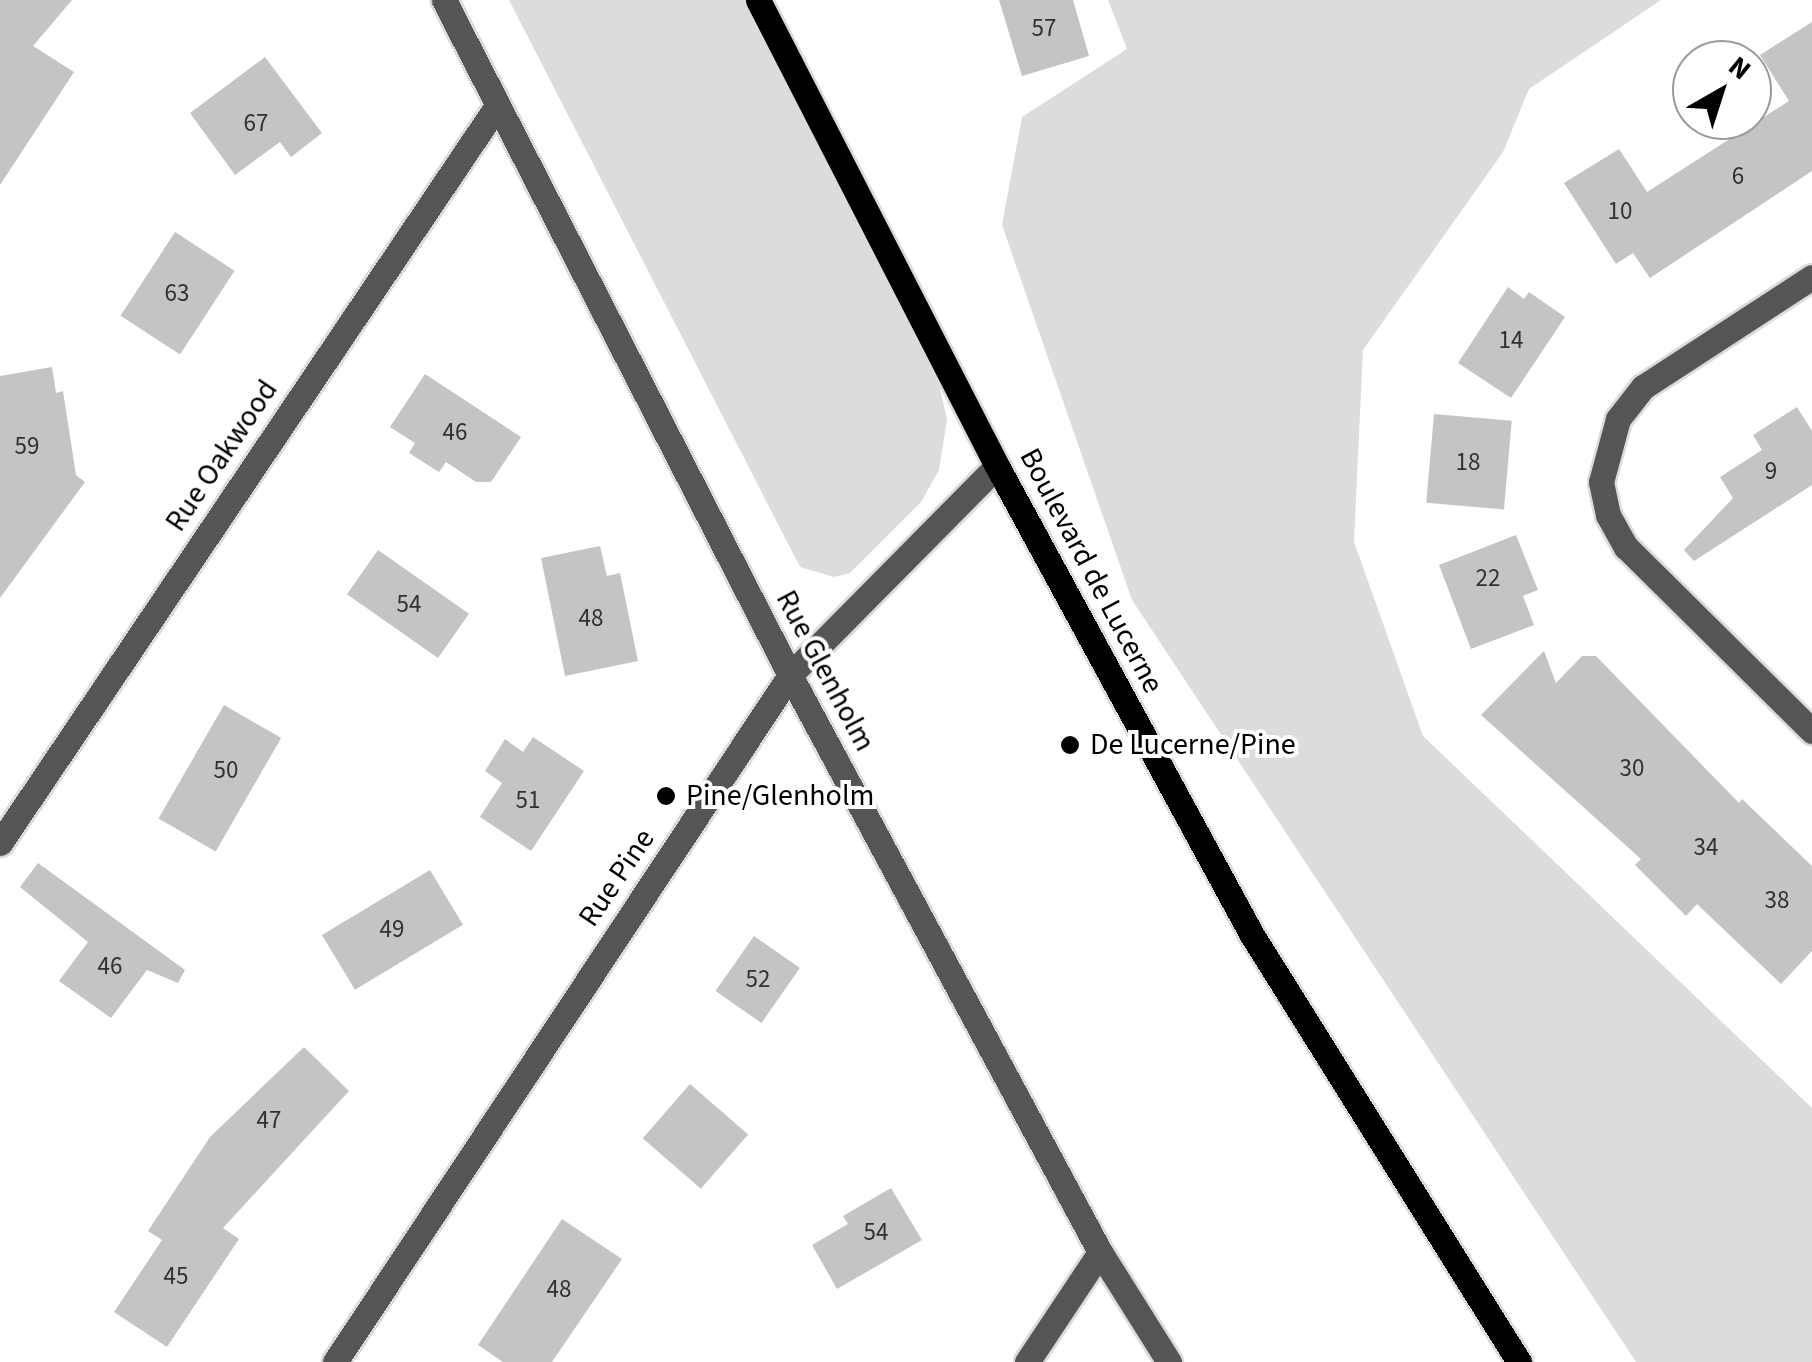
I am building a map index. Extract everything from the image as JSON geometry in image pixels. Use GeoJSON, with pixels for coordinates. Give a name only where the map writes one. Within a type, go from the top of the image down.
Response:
{"type":"FeatureCollection","features":[{"type":"Feature","properties":{"kind":"main road","name":"Boulevard de Lucerne"},"geometry":{"type":"LineString","coordinates":[[758,0],[997,466],[1252,936],[1519,1362]]}},
{"type":"Feature","properties":{"kind":"street","name":"Rue Glenholm"},"geometry":{"type":"LineString","coordinates":[[444,0],[790,676],[1100,1252],[1168,1362]]}},
{"type":"Feature","properties":{"kind":"street","name":"Rue Oakwood"},"geometry":{"type":"LineString","coordinates":[[0,842],[497,106]]}},
{"type":"Feature","properties":{"kind":"street"},"geometry":{"type":"LineString","coordinates":[[1812,278],[1643,387],[1618,420],[1601,482],[1608,515],[1626,547],[1812,730]]}},
{"type":"Feature","properties":{"kind":"street","name":"Rue Pine"},"geometry":{"type":"LineString","coordinates":[[334,1362],[790,676],[997,466]]}},
{"type":"Feature","properties":{"kind":"street"},"geometry":{"type":"LineString","coordinates":[[1027,1362],[1100,1252]]}},
{"type":"Feature","properties":{"kind":"shaded area"},"geometry":{"type":"Polygon","coordinates":[[[509,0],[749,0],[936,370],[947,420],[939,470],[921,502],[850,573],[834,577],[800,567],[509,0]]]}},
{"type":"Feature","properties":{"kind":"shaded area"},"geometry":{"type":"Polygon","coordinates":[[[1108,0],[1661,0],[1529,89],[1503,152],[1363,350],[1354,542],[1423,736],[1812,1108],[1812,1362],[1636,1362],[1132,600],[1002,225],[1022,117],[1127,49],[1108,0]]]}},
{"type":"Feature","properties":{"kind":"building"},"geometry":{"type":"Polygon","coordinates":[[[0,0],[72,0],[33,46],[74,72],[0,185],[0,0]]]}},
{"type":"Feature","properties":{"kind":"building"},"geometry":{"type":"Polygon","coordinates":[[[999,0],[1073,0],[1089,56],[1022,76],[999,0]]]}},
{"type":"Feature","properties":{"kind":"building"},"geometry":{"type":"Polygon","coordinates":[[[1812,22],[1812,171],[1650,278],[1633,253],[1616,264],[1564,183],[1619,149],[1647,192],[1728,140],[1772,140],[1772,112],[1789,101],[1772,74],[1772,47],[1812,22]]]}},
{"type":"Feature","properties":{"kind":"building"},"geometry":{"type":"Polygon","coordinates":[[[265,57],[322,133],[291,157],[280,142],[235,175],[190,113],[265,57]]]}},
{"type":"Feature","properties":{"kind":"building"},"geometry":{"type":"Polygon","coordinates":[[[175,232],[235,271],[180,355],[121,316],[175,232]]]}},
{"type":"Feature","properties":{"kind":"building"},"geometry":{"type":"Polygon","coordinates":[[[1508,287],[1524,299],[1529,292],[1565,317],[1511,398],[1458,363],[1508,287]]]}},
{"type":"Feature","properties":{"kind":"building"},"geometry":{"type":"Polygon","coordinates":[[[52,367],[56,393],[63,391],[76,475],[85,482],[0,598],[0,376],[52,367]]]}},
{"type":"Feature","properties":{"kind":"building"},"geometry":{"type":"Polygon","coordinates":[[[425,374],[521,437],[491,482],[476,482],[446,462],[439,472],[409,453],[415,443],[390,427],[425,374]]]}},
{"type":"Feature","properties":{"kind":"building"},"geometry":{"type":"Polygon","coordinates":[[[1797,407],[1812,431],[1812,485],[1694,561],[1684,550],[1733,498],[1720,477],[1762,450],[1753,435],[1797,407]]]}},
{"type":"Feature","properties":{"kind":"building"},"geometry":{"type":"Polygon","coordinates":[[[1434,414],[1512,421],[1504,509],[1426,503],[1434,414]]]}},
{"type":"Feature","properties":{"kind":"building"},"geometry":{"type":"Polygon","coordinates":[[[1516,535],[1538,590],[1523,596],[1534,625],[1471,649],[1439,565],[1516,535]]]}},
{"type":"Feature","properties":{"kind":"building"},"geometry":{"type":"Polygon","coordinates":[[[600,546],[607,576],[620,573],[638,661],[565,676],[541,558],[600,546]]]}},
{"type":"Feature","properties":{"kind":"building"},"geometry":{"type":"Polygon","coordinates":[[[378,550],[469,614],[438,658],[347,594],[378,550]]]}},
{"type":"Feature","properties":{"kind":"building"},"geometry":{"type":"Polygon","coordinates":[[[1544,651],[1556,683],[1582,656],[1596,656],[1739,803],[1742,799],[1812,866],[1812,951],[1781,984],[1697,904],[1686,916],[1635,865],[1641,859],[1481,715],[1544,651]]]}},
{"type":"Feature","properties":{"kind":"building"},"geometry":{"type":"Polygon","coordinates":[[[224,705],[281,738],[216,851],[158,818],[224,705]]]}},
{"type":"Feature","properties":{"kind":"building"},"geometry":{"type":"Polygon","coordinates":[[[533,737],[584,771],[531,851],[480,817],[502,783],[485,771],[505,739],[523,752],[533,737]]]}},
{"type":"Feature","properties":{"kind":"building"},"geometry":{"type":"Polygon","coordinates":[[[38,863],[185,970],[178,983],[147,970],[111,1018],[59,981],[88,942],[20,887],[38,863]]]}},
{"type":"Feature","properties":{"kind":"building"},"geometry":{"type":"Polygon","coordinates":[[[430,870],[463,925],[355,990],[322,935],[430,870]]]}},
{"type":"Feature","properties":{"kind":"building"},"geometry":{"type":"Polygon","coordinates":[[[754,936],[800,968],[761,1023],[716,991],[754,936]]]}},
{"type":"Feature","properties":{"kind":"building"},"geometry":{"type":"Polygon","coordinates":[[[304,1047],[349,1091],[223,1228],[239,1239],[167,1347],[114,1312],[162,1240],[148,1231],[210,1137],[304,1047]]]}},
{"type":"Feature","properties":{"kind":"building"},"geometry":{"type":"Polygon","coordinates":[[[690,1084],[748,1135],[701,1189],[643,1138],[690,1084]]]}},
{"type":"Feature","properties":{"kind":"building"},"geometry":{"type":"Polygon","coordinates":[[[891,1188],[922,1240],[837,1289],[812,1245],[848,1224],[843,1216],[891,1188]]]}},
{"type":"Feature","properties":{"kind":"building"},"geometry":{"type":"Polygon","coordinates":[[[562,1219],[622,1259],[552,1362],[503,1362],[478,1345],[562,1219]]]}},
{"type":"Feature","properties":{"kind":"place","name":"De Lucerne/Pine"},"geometry":{"type":"Point","coordinates":[1070,745]}},
{"type":"Feature","properties":{"kind":"place","name":"Pine/Glenholm"},"geometry":{"type":"Point","coordinates":[666,796]}}]}
